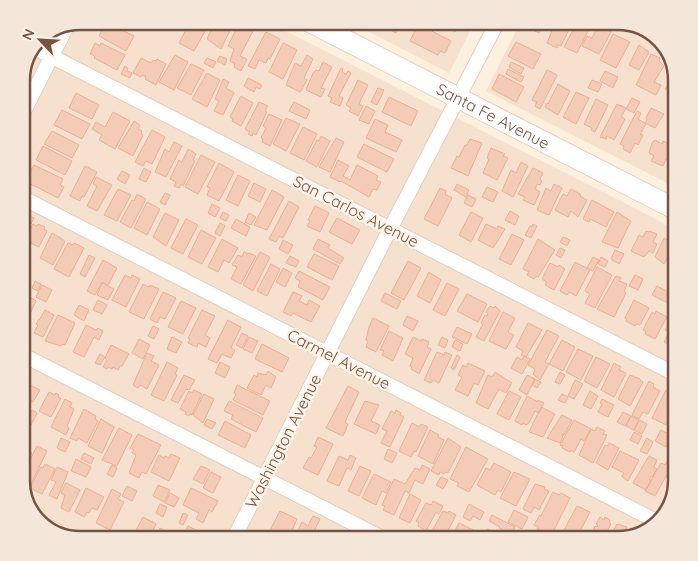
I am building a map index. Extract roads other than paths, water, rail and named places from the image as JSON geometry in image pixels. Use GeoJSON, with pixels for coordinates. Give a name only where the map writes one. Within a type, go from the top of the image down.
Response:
{"type":"FeatureCollection","features":[{"type":"Feature","properties":{"kind":"street","name":"Santa Fe Avenue"},"geometry":{"type":"LineString","coordinates":[[326,30],[668,205]]}},
{"type":"Feature","properties":{"kind":"street","name":"Washington Avenue"},"geometry":{"type":"LineString","coordinates":[[238,531],[390,229],[493,30]]}},
{"type":"Feature","properties":{"kind":"street"},"geometry":{"type":"LineString","coordinates":[[30,99],[63,33]]}},
{"type":"Feature","properties":{"kind":"street","name":"San Carlos Avenue"},"geometry":{"type":"LineString","coordinates":[[40,50],[668,370]]}},
{"type":"Feature","properties":{"kind":"street","name":"Carmel Avenue"},"geometry":{"type":"LineString","coordinates":[[30,202],[651,519]]}},
{"type":"Feature","properties":{"kind":"street"},"geometry":{"type":"LineString","coordinates":[[30,359],[368,531]]}}]}
